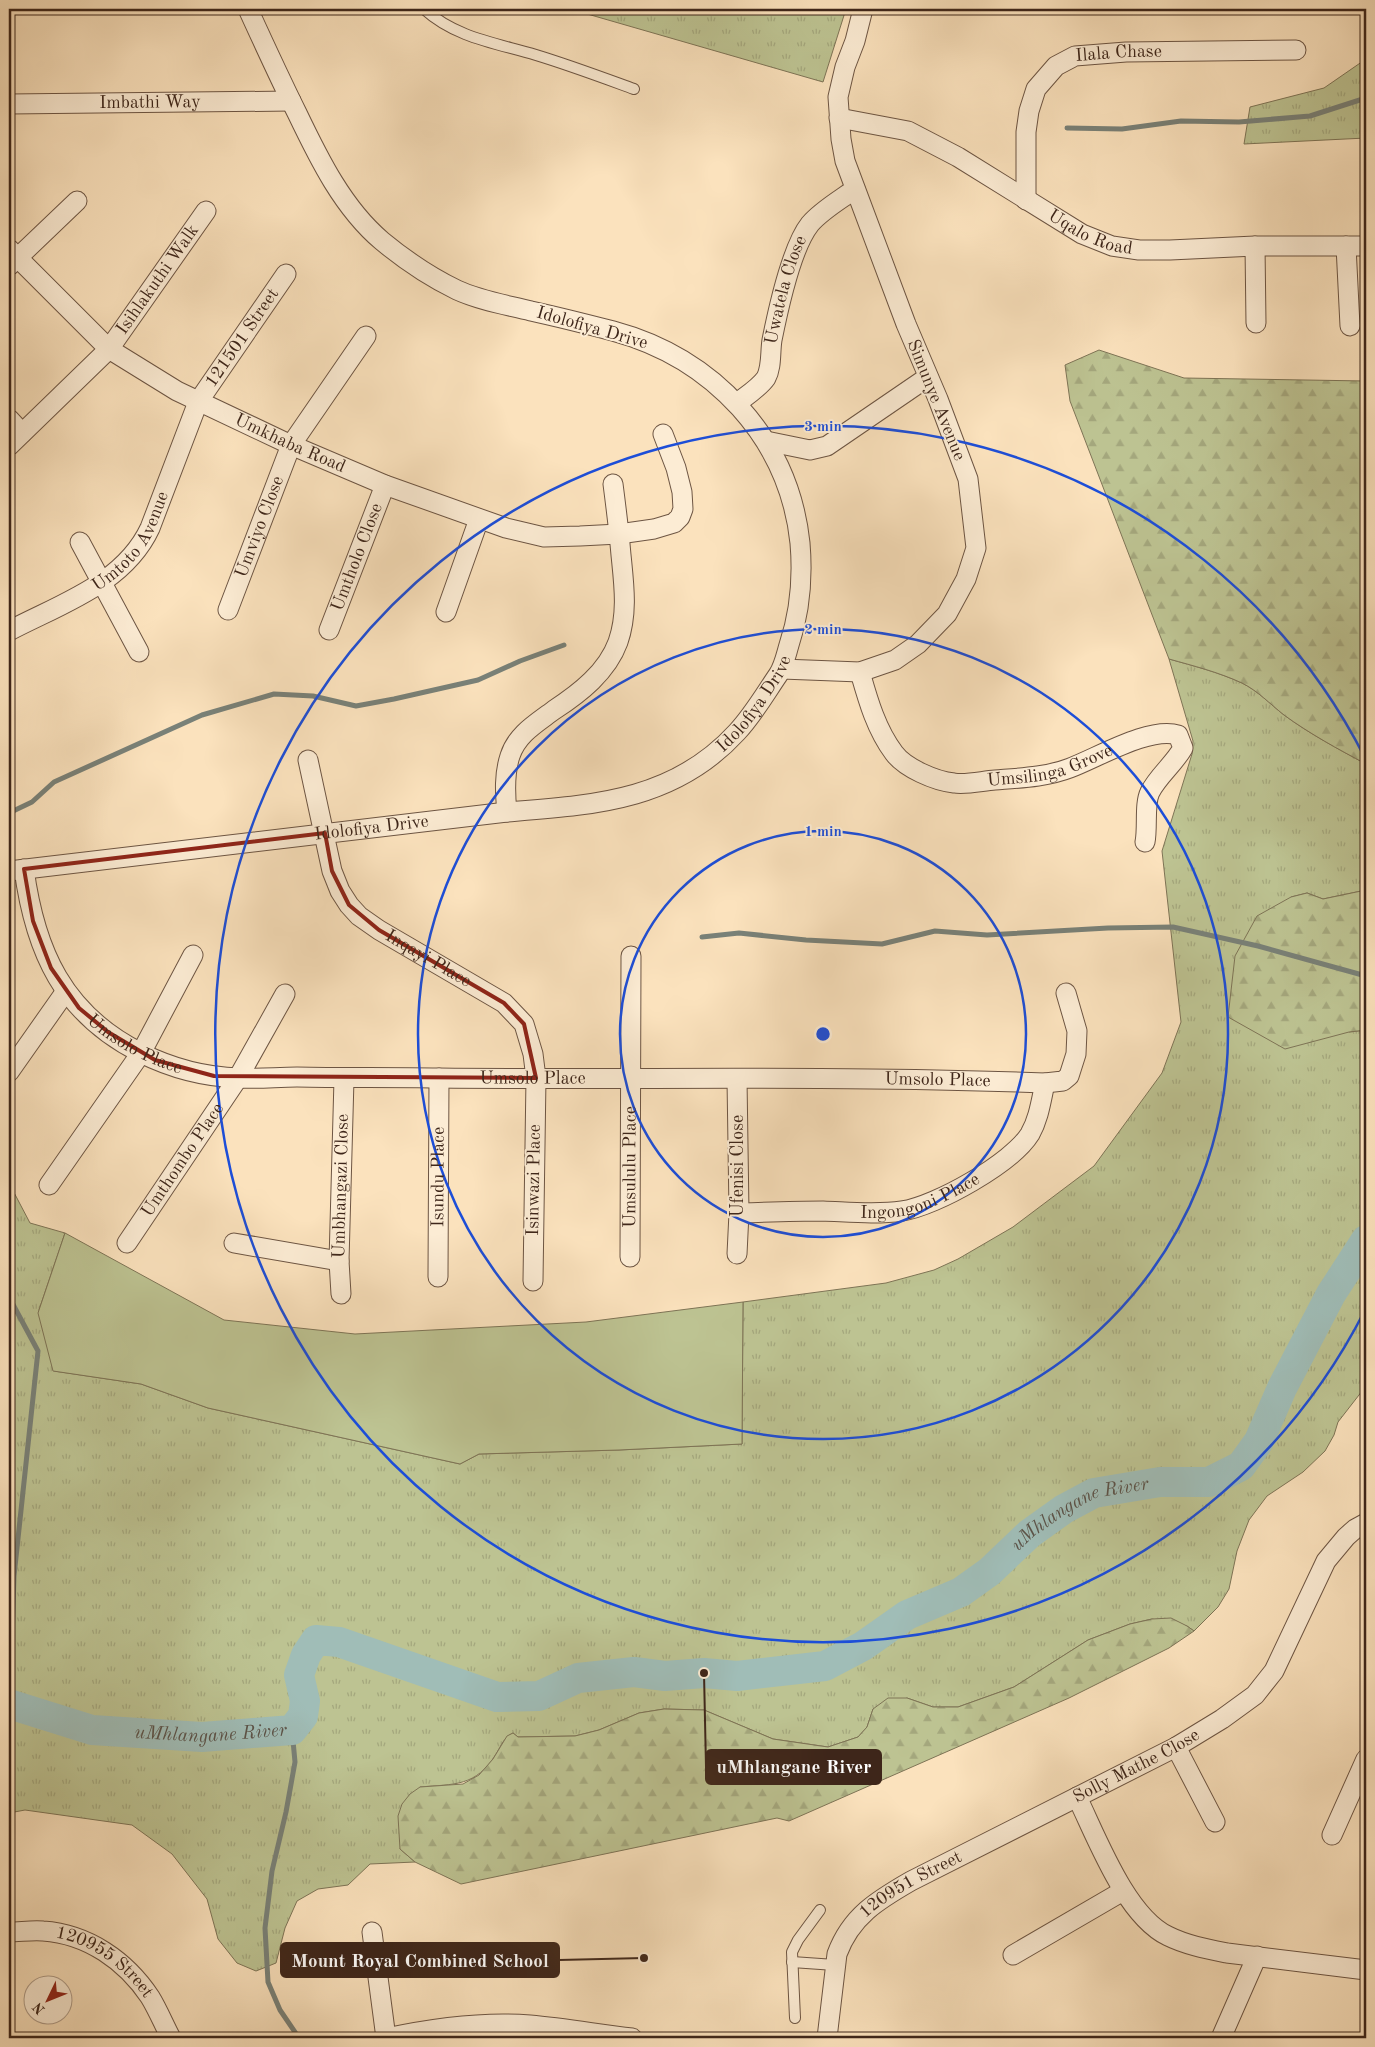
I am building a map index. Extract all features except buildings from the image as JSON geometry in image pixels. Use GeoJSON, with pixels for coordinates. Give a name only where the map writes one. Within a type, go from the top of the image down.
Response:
{"type":"FeatureCollection","features":[{"type":"Feature","properties":{"kind":"street","name":"Idolofiya Drive"},"geometry":{"type":"LineString","coordinates":[[16,870],[507,812],[562,808],[633,796],[667,784],[691,771],[736,733],[782,669],[797,621],[801,552],[799,532],[789,490],[766,441],[737,403],[711,379],[681,359],[644,341],[613,331],[501,304],[459,291],[420,269],[379,238],[344,199],[316,153],[248,9]]}},
{"type":"Feature","properties":{"kind":"street","name":"Simunye Avenue"},"geometry":{"type":"LineString","coordinates":[[782,669],[860,672],[895,660],[918,644],[947,614],[966,579],[976,548],[968,479],[906,324],[845,161],[841,139],[838,97],[863,9]]}},
{"type":"Feature","properties":{"kind":"street","name":"Ilala Chase"},"geometry":{"type":"LineString","coordinates":[[1026,200],[1026,132],[1029,111],[1036,89],[1056,66],[1075,56],[1126,52],[1296,50]]}},
{"type":"Feature","properties":{"kind":"street","name":"Imbathi Way"},"geometry":{"type":"LineString","coordinates":[[9,104],[291,101]]}},
{"type":"Feature","properties":{"kind":"street","name":"Uqalo Road"},"geometry":{"type":"LineString","coordinates":[[840,118],[908,131],[958,157],[1082,234],[1112,246],[1139,250],[1255,246],[1366,246]]}},
{"type":"Feature","properties":{"kind":"street","name":"Uwatela Close"},"geometry":{"type":"LineString","coordinates":[[737,403],[759,385],[768,373],[777,319],[801,240],[810,225],[822,213],[855,189]]}},
{"type":"Feature","properties":{"kind":"street"},"geometry":{"type":"LineString","coordinates":[[11,258],[76,201]]}},
{"type":"Feature","properties":{"kind":"street","name":"Isihlakuthi Walk"},"geometry":{"type":"LineString","coordinates":[[9,446],[109,349],[206,211]]}},
{"type":"Feature","properties":{"kind":"street"},"geometry":{"type":"LineString","coordinates":[[1255,246],[1256,323]]}},
{"type":"Feature","properties":{"kind":"street"},"geometry":{"type":"LineString","coordinates":[[1346,246],[1350,326]]}},
{"type":"Feature","properties":{"kind":"street","name":"Umkhaba Road"},"geometry":{"type":"LineString","coordinates":[[11,258],[109,349],[152,377],[198,402],[385,485],[506,528],[544,537],[619,534],[667,526],[674,523],[680,517],[683,509],[682,492],[676,468],[663,434]]}},
{"type":"Feature","properties":{"kind":"street","name":"121501 Street"},"geometry":{"type":"LineString","coordinates":[[198,402],[286,274]]}},
{"type":"Feature","properties":{"kind":"street","name":"Umviyo Close"},"geometry":{"type":"LineString","coordinates":[[228,610],[292,445],[366,336]]}},
{"type":"Feature","properties":{"kind":"street"},"geometry":{"type":"LineString","coordinates":[[766,441],[818,450],[835,443],[928,377]]}},
{"type":"Feature","properties":{"kind":"street","name":"Umtoto Avenue"},"geometry":{"type":"LineString","coordinates":[[9,631],[101,584],[122,568],[143,543],[198,402]]}},
{"type":"Feature","properties":{"kind":"street"},"geometry":{"type":"LineString","coordinates":[[9,419],[22,433]]}},
{"type":"Feature","properties":{"kind":"street"},"geometry":{"type":"LineString","coordinates":[[507,812],[505,793],[506,772],[510,754],[516,743],[529,728],[572,698],[595,678],[608,662],[618,642],[625,605],[613,484]]}},
{"type":"Feature","properties":{"kind":"street","name":"Umtholo Close"},"geometry":{"type":"LineString","coordinates":[[328,630],[385,485]]}},
{"type":"Feature","properties":{"kind":"street"},"geometry":{"type":"LineString","coordinates":[[446,612],[478,519]]}},
{"type":"Feature","properties":{"kind":"street"},"geometry":{"type":"LineString","coordinates":[[80,542],[101,584],[140,652]]}},
{"type":"Feature","properties":{"kind":"street","name":"Umsilinga Grove"},"geometry":{"type":"LineString","coordinates":[[860,672],[871,710],[894,754],[922,774],[954,784],[1056,772],[1070,768],[1116,747],[1159,734],[1170,732],[1178,735],[1183,748],[1178,758],[1149,792],[1147,802],[1148,829],[1145,842]]}},
{"type":"Feature","properties":{"kind":"street","name":"Inqayi Place"},"geometry":{"type":"LineString","coordinates":[[308,760],[332,871],[340,890],[350,905],[360,916],[379,930],[504,1003],[524,1024],[533,1054],[536,1078]]}},
{"type":"Feature","properties":{"kind":"street","name":"Umsolo Place"},"geometry":{"type":"LineString","coordinates":[[16,870],[39,940],[51,968],[66,991],[91,1020],[125,1045],[171,1066],[238,1078],[883,1079],[1045,1083],[1063,1081],[1069,1076],[1076,1054],[1077,1031],[1066,993]]}},
{"type":"Feature","properties":{"kind":"street"},"geometry":{"type":"LineString","coordinates":[[50,1185],[141,1053],[193,955]]}},
{"type":"Feature","properties":{"kind":"street","name":"Umsululu Place"},"geometry":{"type":"LineString","coordinates":[[630,1257],[631,956]]}},
{"type":"Feature","properties":{"kind":"street"},"geometry":{"type":"LineString","coordinates":[[9,1072],[66,991]]}},
{"type":"Feature","properties":{"kind":"street","name":"Umthombo Place"},"geometry":{"type":"LineString","coordinates":[[127,1243],[238,1078],[285,994]]}},
{"type":"Feature","properties":{"kind":"street","name":"Isundu Place"},"geometry":{"type":"LineString","coordinates":[[438,1277],[440,1078]]}},
{"type":"Feature","properties":{"kind":"street","name":"Isinwazi Place"},"geometry":{"type":"LineString","coordinates":[[533,1281],[536,1078]]}},
{"type":"Feature","properties":{"kind":"street","name":"Umbhangazi Close"},"geometry":{"type":"LineString","coordinates":[[341,1294],[339,1261],[344,1079]]}},
{"type":"Feature","properties":{"kind":"street","name":"Ufenisi Close"},"geometry":{"type":"LineString","coordinates":[[737,1079],[739,1213],[737,1254]]}},
{"type":"Feature","properties":{"kind":"street","name":"Ingongoni Place"},"geometry":{"type":"LineString","coordinates":[[739,1213],[889,1212],[920,1206],[964,1186],[1002,1161],[1019,1147],[1029,1135],[1037,1119],[1045,1083]]}},
{"type":"Feature","properties":{"kind":"street"},"geometry":{"type":"LineString","coordinates":[[234,1243],[339,1261]]}},
{"type":"Feature","properties":{"kind":"street","name":"Solly Mathe Close"},"geometry":{"type":"LineString","coordinates":[[1366,1523],[1346,1537],[1330,1556],[1274,1671],[1255,1695],[1222,1719],[1176,1747],[1077,1797],[1132,1905],[1148,1922],[1168,1936],[1204,1948],[1366,1970]]}},
{"type":"Feature","properties":{"kind":"street"},"geometry":{"type":"LineString","coordinates":[[1176,1747],[1214,1822]]}},
{"type":"Feature","properties":{"kind":"street"},"geometry":{"type":"LineString","coordinates":[[1332,1835],[1366,1759]]}},
{"type":"Feature","properties":{"kind":"street","name":"120951 Street"},"geometry":{"type":"LineString","coordinates":[[827,2038],[837,1954],[846,1936],[862,1914],[881,1898],[911,1881],[1077,1797]]}},
{"type":"Feature","properties":{"kind":"street"},"geometry":{"type":"LineString","coordinates":[[1013,1955],[1124,1891]]}},
{"type":"Feature","properties":{"kind":"street","name":"120955 Street"},"geometry":{"type":"LineString","coordinates":[[9,1932],[43,1931],[69,1935],[106,1952],[123,1965],[145,1990],[171,2038]]}},
{"type":"Feature","properties":{"kind":"street"},"geometry":{"type":"LineString","coordinates":[[372,1932],[386,2038],[438,2029],[501,2024],[530,2025],[632,2038]]}},
{"type":"Feature","properties":{"kind":"street"},"geometry":{"type":"LineString","coordinates":[[1221,2038],[1257,1956]]}},
{"type":"Feature","properties":{"kind":"lane"},"geometry":{"type":"LineString","coordinates":[[424,9],[435,19],[467,36],[578,68],[634,89]]}},
{"type":"Feature","properties":{"kind":"lane"},"geometry":{"type":"LineString","coordinates":[[795,2018],[792,1962],[794,1947],[820,1910]]}},
{"type":"Feature","properties":{"kind":"lane"},"geometry":{"type":"LineString","coordinates":[[792,1962],[835,1965]]}},
{"type":"Feature","properties":{"kind":"highlighted area"},"geometry":{"type":"Polygon","coordinates":[[[325,833],[332,871],[349,905],[379,930],[504,1003],[524,1024],[536,1078],[214,1076],[155,1060],[108,1032],[79,1008],[51,968],[33,921],[24,869],[325,833]]]}},
{"type":"Feature","properties":{"kind":"green space"},"geometry":{"type":"Polygon","coordinates":[[[570,9],[846,9],[823,82],[570,9]]]}},
{"type":"Feature","properties":{"kind":"green space"},"geometry":{"type":"Polygon","coordinates":[[[1366,59],[1366,138],[1244,144],[1250,107],[1324,88],[1366,59]]]}},
{"type":"Feature","properties":{"kind":"green space"},"geometry":{"type":"Polygon","coordinates":[[[1099,350],[1184,378],[1366,381],[1366,764],[1304,729],[1242,683],[1215,672],[1169,659],[1070,401],[1065,365],[1099,350]]]}},
{"type":"Feature","properties":{"kind":"green space"},"geometry":{"type":"Polygon","coordinates":[[[1169,659],[1215,672],[1242,683],[1304,729],[1366,764],[1366,890],[1323,899],[1307,893],[1291,897],[1349,1032],[1366,1030],[1366,1386],[1338,1422],[1334,1435],[1325,1451],[1303,1472],[1267,1496],[1249,1520],[1237,1551],[1229,1589],[1218,1607],[1194,1631],[1187,1626],[1152,1619],[1130,1624],[1088,1640],[1014,1687],[958,1707],[933,1707],[907,1698],[873,1709],[867,1727],[858,1737],[828,1747],[773,1739],[704,1710],[664,1709],[639,1713],[599,1730],[575,1736],[518,1737],[513,1733],[505,1739],[488,1765],[472,1778],[454,1784],[420,1787],[400,1849],[415,1862],[370,1864],[348,1885],[318,1889],[297,1901],[285,1928],[276,1963],[256,1971],[237,1963],[218,1939],[207,1899],[172,1854],[132,1825],[25,1810],[9,1813],[9,1183],[30,1223],[65,1233],[39,1310],[54,1371],[141,1384],[208,1408],[460,1464],[479,1454],[742,1444],[743,1302],[886,1283],[934,1270],[958,1259],[1013,1227],[1094,1166],[1162,1073],[1181,1022],[1162,851],[1192,754],[1193,741],[1169,659]]]}},
{"type":"Feature","properties":{"kind":"green space"},"geometry":{"type":"Polygon","coordinates":[[[1366,890],[1366,1030],[1349,1032],[1285,1049],[1228,1017],[1235,956],[1257,916],[1291,897],[1307,893],[1323,899],[1366,890]]]}},
{"type":"Feature","properties":{"kind":"green space"},"geometry":{"type":"Polygon","coordinates":[[[65,1233],[224,1320],[355,1334],[586,1322],[743,1302],[742,1444],[479,1454],[460,1464],[208,1408],[141,1384],[53,1371],[38,1313],[65,1233]]]}},
{"type":"Feature","properties":{"kind":"green space"},"geometry":{"type":"Polygon","coordinates":[[[1171,1618],[1194,1631],[1169,1648],[1069,1698],[789,1821],[777,1818],[461,1884],[415,1862],[400,1849],[398,1816],[402,1804],[410,1794],[420,1787],[463,1784],[479,1775],[493,1759],[507,1736],[513,1733],[518,1737],[575,1736],[599,1730],[639,1713],[664,1709],[704,1710],[773,1739],[828,1747],[858,1737],[867,1727],[873,1709],[888,1698],[907,1698],[933,1707],[958,1707],[1014,1687],[1088,1640],[1130,1624],[1152,1619],[1171,1618]]]}},
{"type":"Feature","properties":{"kind":"waterway"},"geometry":{"type":"LineString","coordinates":[[1067,128],[1122,129],[1181,121],[1239,122],[1310,116],[1366,98]]}},
{"type":"Feature","properties":{"kind":"waterway"},"geometry":{"type":"LineString","coordinates":[[9,813],[32,802],[54,782],[202,715],[274,694],[313,696],[356,706],[394,699],[478,680],[520,661],[564,645]]}},
{"type":"Feature","properties":{"kind":"waterway"},"geometry":{"type":"LineString","coordinates":[[702,937],[739,933],[806,940],[882,944],[935,931],[987,935],[1108,928],[1173,927],[1258,946],[1366,976]]}},
{"type":"Feature","properties":{"kind":"waterway","name":"uMhlangane River"},"geometry":{"type":"LineString","coordinates":[[9,1704],[92,1730],[202,1737],[292,1730],[303,1716],[305,1701],[299,1675],[306,1655],[316,1640],[339,1642],[497,1697],[539,1696],[578,1678],[634,1672],[665,1676],[704,1673],[737,1676],[825,1666],[863,1646],[907,1615],[961,1592],[989,1572],[1029,1534],[1064,1509],[1094,1493],[1160,1482],[1209,1482],[1241,1466],[1259,1441],[1282,1388],[1331,1294],[1366,1240]]}},
{"type":"Feature","properties":{"kind":"waterway"},"geometry":{"type":"LineString","coordinates":[[9,1297],[38,1351],[14,1576],[10,1705]]}},
{"type":"Feature","properties":{"kind":"waterway"},"geometry":{"type":"LineString","coordinates":[[292,1730],[295,1762],[286,1812],[272,1871],[265,1928],[268,1982],[280,2010],[299,2038]]}},
{"type":"Feature","properties":{"kind":"place","name":"uMhlangane River"},"geometry":{"type":"Point","coordinates":[704,1673]}},
{"type":"Feature","properties":{"kind":"place","name":"Mount Royal Combined School"},"geometry":{"type":"Point","coordinates":[644,1958]}}]}
